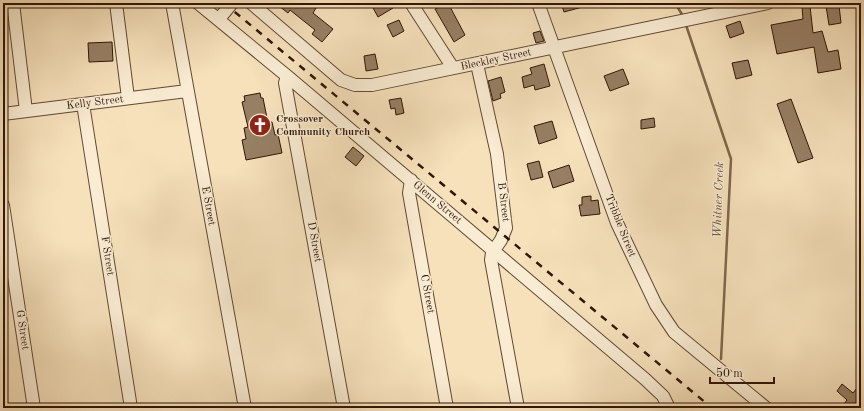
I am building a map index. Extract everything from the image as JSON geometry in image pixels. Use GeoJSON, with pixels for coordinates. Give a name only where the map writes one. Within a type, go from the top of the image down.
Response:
{"type":"FeatureCollection","features":[{"type":"Feature","properties":{"kind":"street"},"geometry":{"type":"LineString","coordinates":[[13,3],[26,111]]}},
{"type":"Feature","properties":{"kind":"street"},"geometry":{"type":"LineString","coordinates":[[116,3],[128,98]]}},
{"type":"Feature","properties":{"kind":"street","name":"E Street"},"geometry":{"type":"LineString","coordinates":[[172,3],[245,408]]}},
{"type":"Feature","properties":{"kind":"street","name":"Glenn Street"},"geometry":{"type":"LineString","coordinates":[[198,3],[287,76],[645,379],[662,396],[669,408]]}},
{"type":"Feature","properties":{"kind":"street"},"geometry":{"type":"LineString","coordinates":[[219,19],[232,3]]}},
{"type":"Feature","properties":{"kind":"street","name":"Bleckley Street"},"geometry":{"type":"LineString","coordinates":[[250,3],[341,80],[355,85],[372,85],[768,3]]}},
{"type":"Feature","properties":{"kind":"street"},"geometry":{"type":"LineString","coordinates":[[411,3],[453,68]]}},
{"type":"Feature","properties":{"kind":"street","name":"Tribble Street"},"geometry":{"type":"LineString","coordinates":[[538,3],[618,223],[644,283],[656,305],[674,332],[766,408]]}},
{"type":"Feature","properties":{"kind":"street","name":"B Street"},"geometry":{"type":"LineString","coordinates":[[477,64],[497,154],[506,228],[501,240],[493,250]]}},
{"type":"Feature","properties":{"kind":"street","name":"D Street"},"geometry":{"type":"LineString","coordinates":[[287,76],[284,83],[344,408]]}},
{"type":"Feature","properties":{"kind":"street","name":"Kelly Street"},"geometry":{"type":"LineString","coordinates":[[3,114],[187,91]]}},
{"type":"Feature","properties":{"kind":"street","name":"F Street"},"geometry":{"type":"LineString","coordinates":[[83,104],[131,408]]}},
{"type":"Feature","properties":{"kind":"street","name":"C Street"},"geometry":{"type":"LineString","coordinates":[[410,180],[408,193],[447,408]]}},
{"type":"Feature","properties":{"kind":"street","name":"G Street"},"geometry":{"type":"LineString","coordinates":[[3,205],[34,408]]}},
{"type":"Feature","properties":{"kind":"street"},"geometry":{"type":"LineString","coordinates":[[493,250],[491,260],[518,408]]}},
{"type":"Feature","properties":{"kind":"building"},"geometry":{"type":"Polygon","coordinates":[[[275,3],[309,3],[316,8],[313,13],[333,29],[322,42],[312,34],[315,30],[290,10],[288,13],[275,3]]]}},
{"type":"Feature","properties":{"kind":"building"},"geometry":{"type":"Polygon","coordinates":[[[377,3],[390,3],[393,8],[378,17],[372,6],[377,3]]]}},
{"type":"Feature","properties":{"kind":"building"},"geometry":{"type":"Polygon","coordinates":[[[448,3],[465,35],[454,42],[435,9],[448,3]]]}},
{"type":"Feature","properties":{"kind":"building"},"geometry":{"type":"Polygon","coordinates":[[[561,3],[590,3],[590,5],[564,12],[561,3]]]}},
{"type":"Feature","properties":{"kind":"building"},"geometry":{"type":"Polygon","coordinates":[[[839,5],[841,23],[829,25],[826,6],[839,5]]]}},
{"type":"Feature","properties":{"kind":"building"},"geometry":{"type":"Polygon","coordinates":[[[810,6],[813,33],[822,31],[828,52],[838,50],[841,69],[818,73],[814,47],[777,54],[771,25],[803,19],[802,7],[810,6]]]}},
{"type":"Feature","properties":{"kind":"building"},"geometry":{"type":"Polygon","coordinates":[[[399,20],[404,31],[393,37],[387,25],[399,20]]]}},
{"type":"Feature","properties":{"kind":"building"},"geometry":{"type":"Polygon","coordinates":[[[740,21],[744,33],[730,38],[726,26],[740,21]]]}},
{"type":"Feature","properties":{"kind":"building"},"geometry":{"type":"Polygon","coordinates":[[[540,31],[544,41],[536,43],[533,33],[540,31]]]}},
{"type":"Feature","properties":{"kind":"building"},"geometry":{"type":"Polygon","coordinates":[[[112,42],[113,61],[89,62],[88,43],[112,42]]]}},
{"type":"Feature","properties":{"kind":"building"},"geometry":{"type":"Polygon","coordinates":[[[375,54],[378,69],[366,71],[364,56],[375,54]]]}},
{"type":"Feature","properties":{"kind":"building"},"geometry":{"type":"Polygon","coordinates":[[[748,60],[752,75],[736,79],[732,63],[748,60]]]}},
{"type":"Feature","properties":{"kind":"building"},"geometry":{"type":"Polygon","coordinates":[[[544,64],[550,86],[535,90],[534,85],[524,88],[522,77],[532,74],[530,68],[544,64]]]}},
{"type":"Feature","properties":{"kind":"building"},"geometry":{"type":"Polygon","coordinates":[[[623,69],[629,84],[610,91],[604,76],[623,69]]]}},
{"type":"Feature","properties":{"kind":"building"},"geometry":{"type":"Polygon","coordinates":[[[501,77],[505,92],[500,94],[501,98],[493,101],[488,81],[501,77]]]}},
{"type":"Feature","properties":{"kind":"building","name":"Crossover Community Church"},"geometry":{"type":"Polygon","coordinates":[[[260,93],[261,98],[263,98],[268,123],[272,122],[275,135],[278,134],[282,153],[246,160],[242,140],[246,139],[244,128],[248,127],[242,102],[245,101],[244,96],[260,93]]]}},
{"type":"Feature","properties":{"kind":"building"},"geometry":{"type":"Polygon","coordinates":[[[401,98],[404,113],[396,115],[395,108],[391,109],[389,100],[401,98]]]}},
{"type":"Feature","properties":{"kind":"building"},"geometry":{"type":"Polygon","coordinates":[[[791,99],[813,158],[798,163],[777,104],[791,99]]]}},
{"type":"Feature","properties":{"kind":"building"},"geometry":{"type":"Polygon","coordinates":[[[654,118],[655,127],[641,129],[641,120],[654,118]]]}},
{"type":"Feature","properties":{"kind":"building"},"geometry":{"type":"Polygon","coordinates":[[[552,121],[557,138],[539,144],[534,126],[552,121]]]}},
{"type":"Feature","properties":{"kind":"building"},"geometry":{"type":"Polygon","coordinates":[[[353,147],[364,156],[356,166],[345,157],[353,147]]]}},
{"type":"Feature","properties":{"kind":"building"},"geometry":{"type":"Polygon","coordinates":[[[539,161],[543,177],[531,180],[527,164],[539,161]]]}},
{"type":"Feature","properties":{"kind":"building"},"geometry":{"type":"Polygon","coordinates":[[[569,165],[574,181],[553,188],[548,172],[569,165]]]}},
{"type":"Feature","properties":{"kind":"building"},"geometry":{"type":"Polygon","coordinates":[[[591,196],[591,201],[598,200],[600,214],[581,216],[579,205],[582,205],[582,197],[591,196]]]}},
{"type":"Feature","properties":{"kind":"building"},"geometry":{"type":"Polygon","coordinates":[[[861,383],[861,408],[841,408],[847,400],[837,391],[842,384],[853,393],[861,383]]]}},
{"type":"Feature","properties":{"kind":"waterway","name":"Whitner Creek"},"geometry":{"type":"LineString","coordinates":[[675,3],[683,16]]}},
{"type":"Feature","properties":{"kind":"waterway","name":"Whitner Creek"},"geometry":{"type":"LineString","coordinates":[[686,25],[731,159],[721,359]]}},
{"type":"Feature","properties":{"kind":"railway"},"geometry":{"type":"LineString","coordinates":[[224,3],[712,408]]}},
{"type":"Feature","properties":{"kind":"place","name":"Crossover Community Church"},"geometry":{"type":"Point","coordinates":[260,125]}}]}
